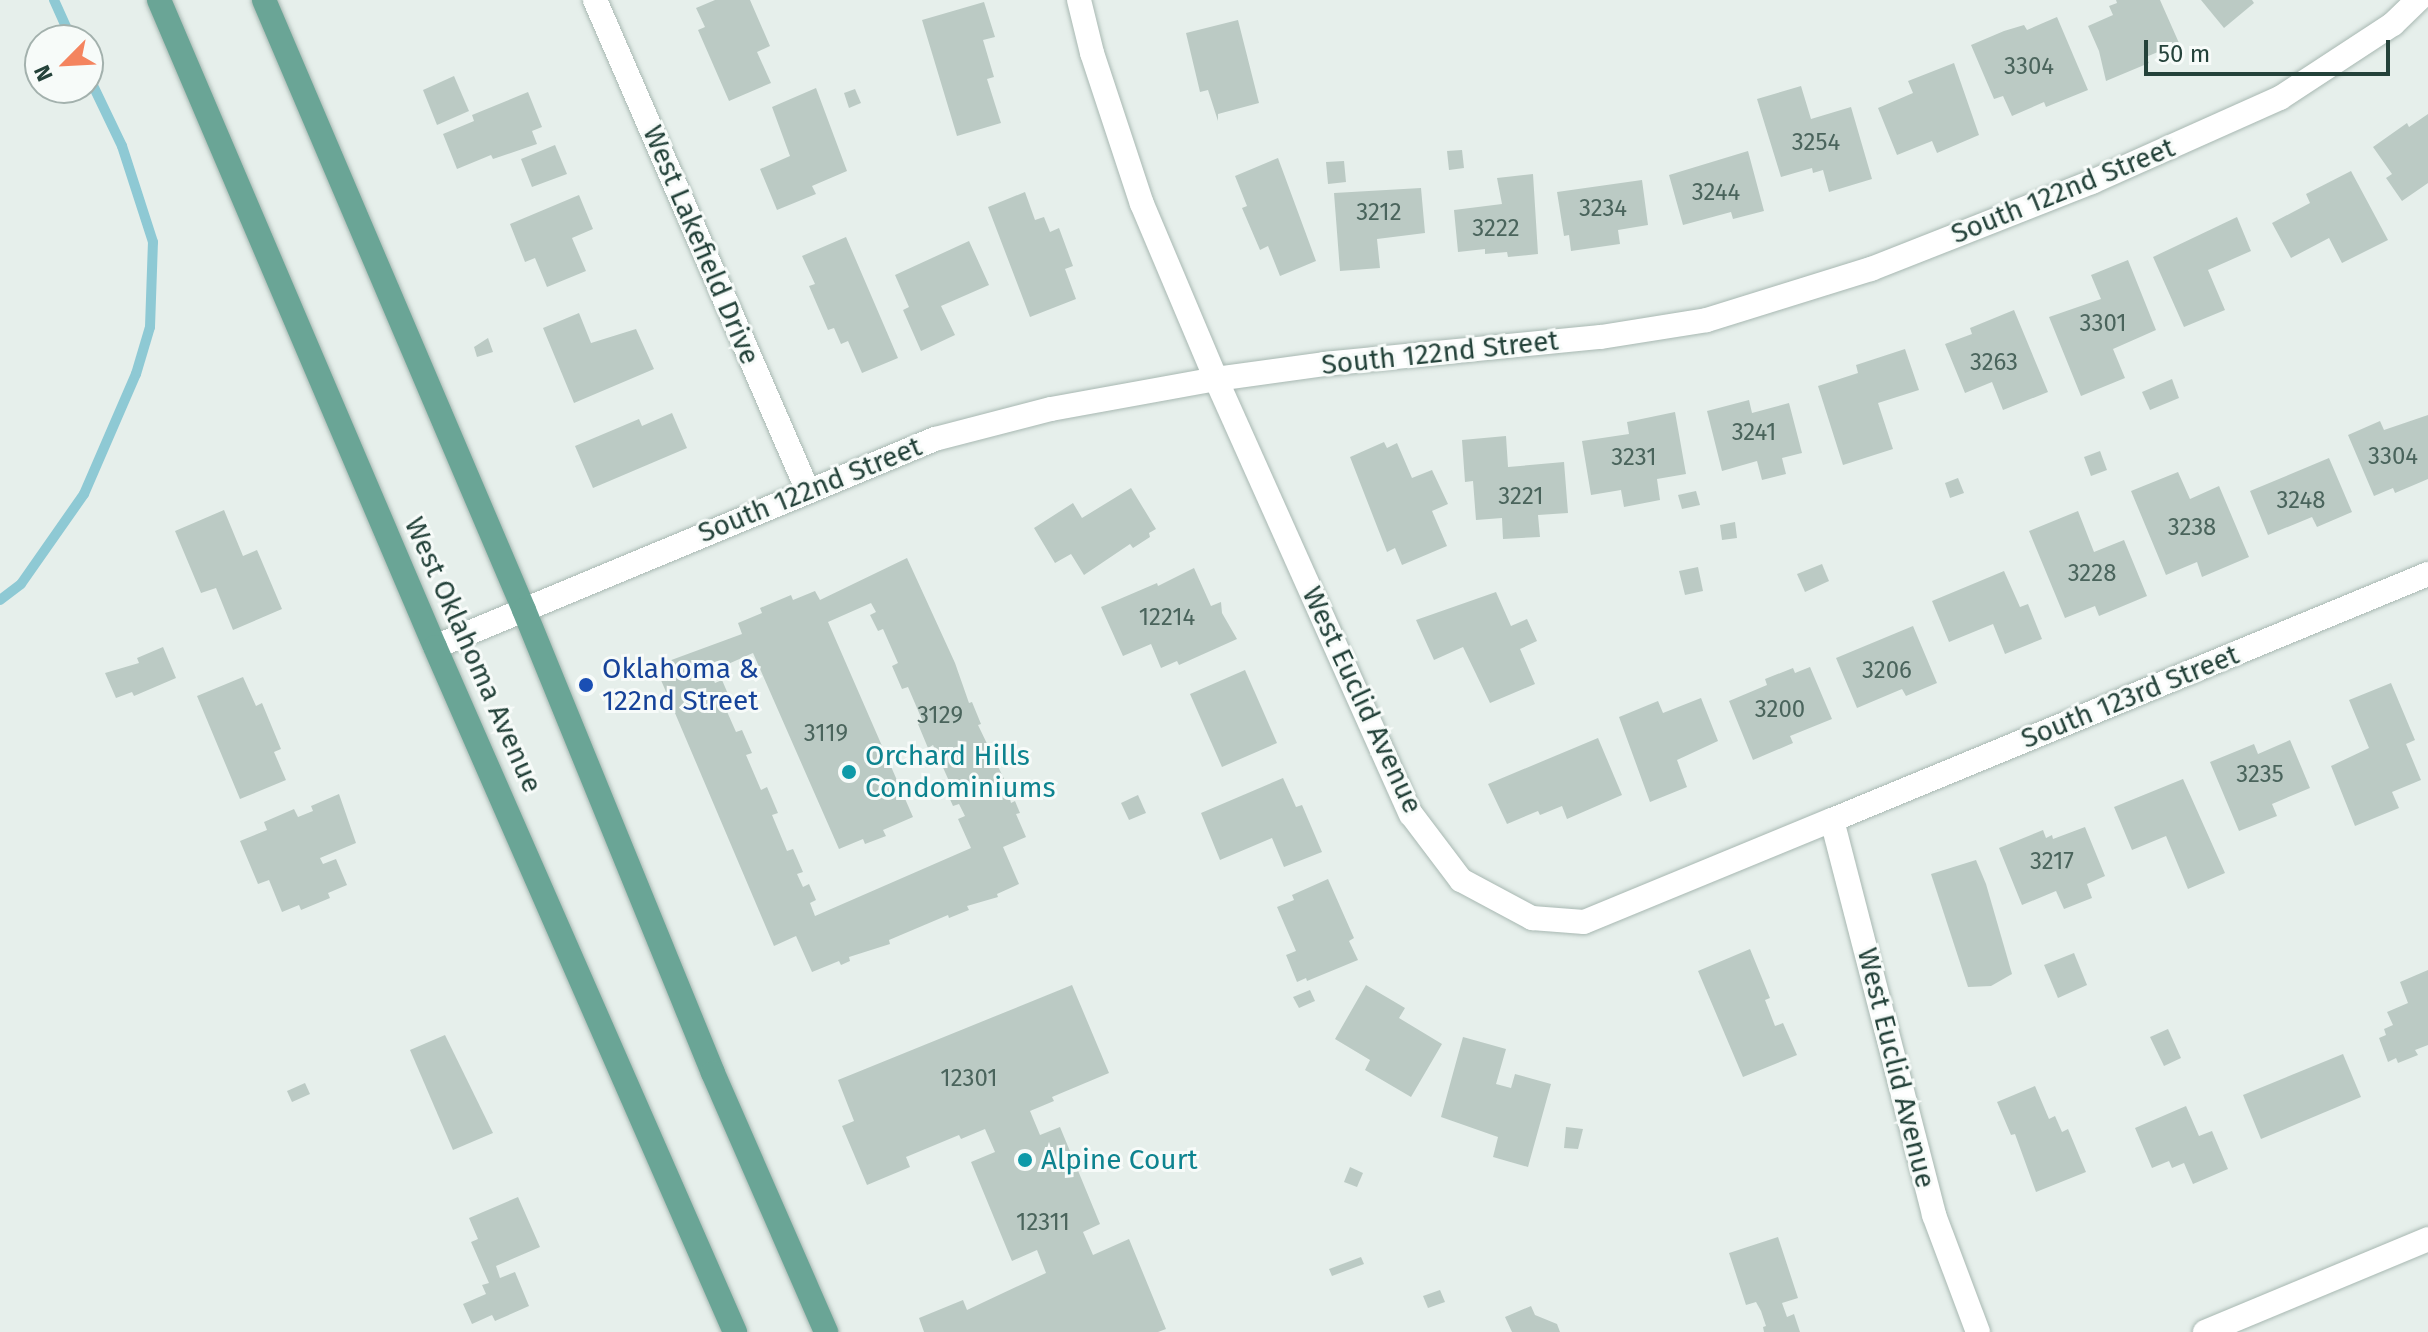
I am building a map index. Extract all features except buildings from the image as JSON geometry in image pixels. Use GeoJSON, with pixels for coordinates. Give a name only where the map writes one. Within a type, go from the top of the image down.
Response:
{"type":"FeatureCollection","features":[{"type":"Feature","properties":{"kind":"main road","name":"West Oklahoma Avenue"},"geometry":{"type":"LineString","coordinates":[[159,0],[435,647],[735,1332]]}},
{"type":"Feature","properties":{"kind":"main road"},"geometry":{"type":"LineString","coordinates":[[264,0],[524,610],[713,1073],[826,1332]]}},
{"type":"Feature","properties":{"kind":"street","name":"West Lakefield Drive"},"geometry":{"type":"LineString","coordinates":[[595,0],[807,489]]}},
{"type":"Feature","properties":{"kind":"street","name":"West Euclid Avenue"},"geometry":{"type":"LineString","coordinates":[[1079,0],[1092,53],[1142,204],[1216,379],[1411,814],[1461,880],[1532,918],[1584,922],[1832,820],[1934,1215],[1978,1332]]}},
{"type":"Feature","properties":{"kind":"street","name":"South 122nd Street"},"geometry":{"type":"LineString","coordinates":[[435,647],[807,489],[935,439],[1051,409],[1216,379],[1324,364],[1601,337],[1722,316],[1871,269],[2092,182],[2266,105],[2393,24],[2418,0]]}},
{"type":"Feature","properties":{"kind":"street","name":"South 123rd Street"},"geometry":{"type":"LineString","coordinates":[[1832,820],[2428,574]]}},
{"type":"Feature","properties":{"kind":"street"},"geometry":{"type":"LineString","coordinates":[[2205,1332],[2428,1239]]}},
{"type":"Feature","properties":{"kind":"waterway"},"geometry":{"type":"LineString","coordinates":[[54,0],[65,24]]}},
{"type":"Feature","properties":{"kind":"waterway"},"geometry":{"type":"LineString","coordinates":[[0,600],[21,584],[84,494],[136,374],[150,327],[153,242],[122,146],[102,104]]}},
{"type":"Feature","properties":{"kind":"place","name":"Oklahoma & 122nd Street"},"geometry":{"type":"Point","coordinates":[586,685]}},
{"type":"Feature","properties":{"kind":"place","name":"Orchard Hills Condominiums"},"geometry":{"type":"Point","coordinates":[849,772]}},
{"type":"Feature","properties":{"kind":"place","name":"Alpine Court"},"geometry":{"type":"Point","coordinates":[1025,1160]}}]}
